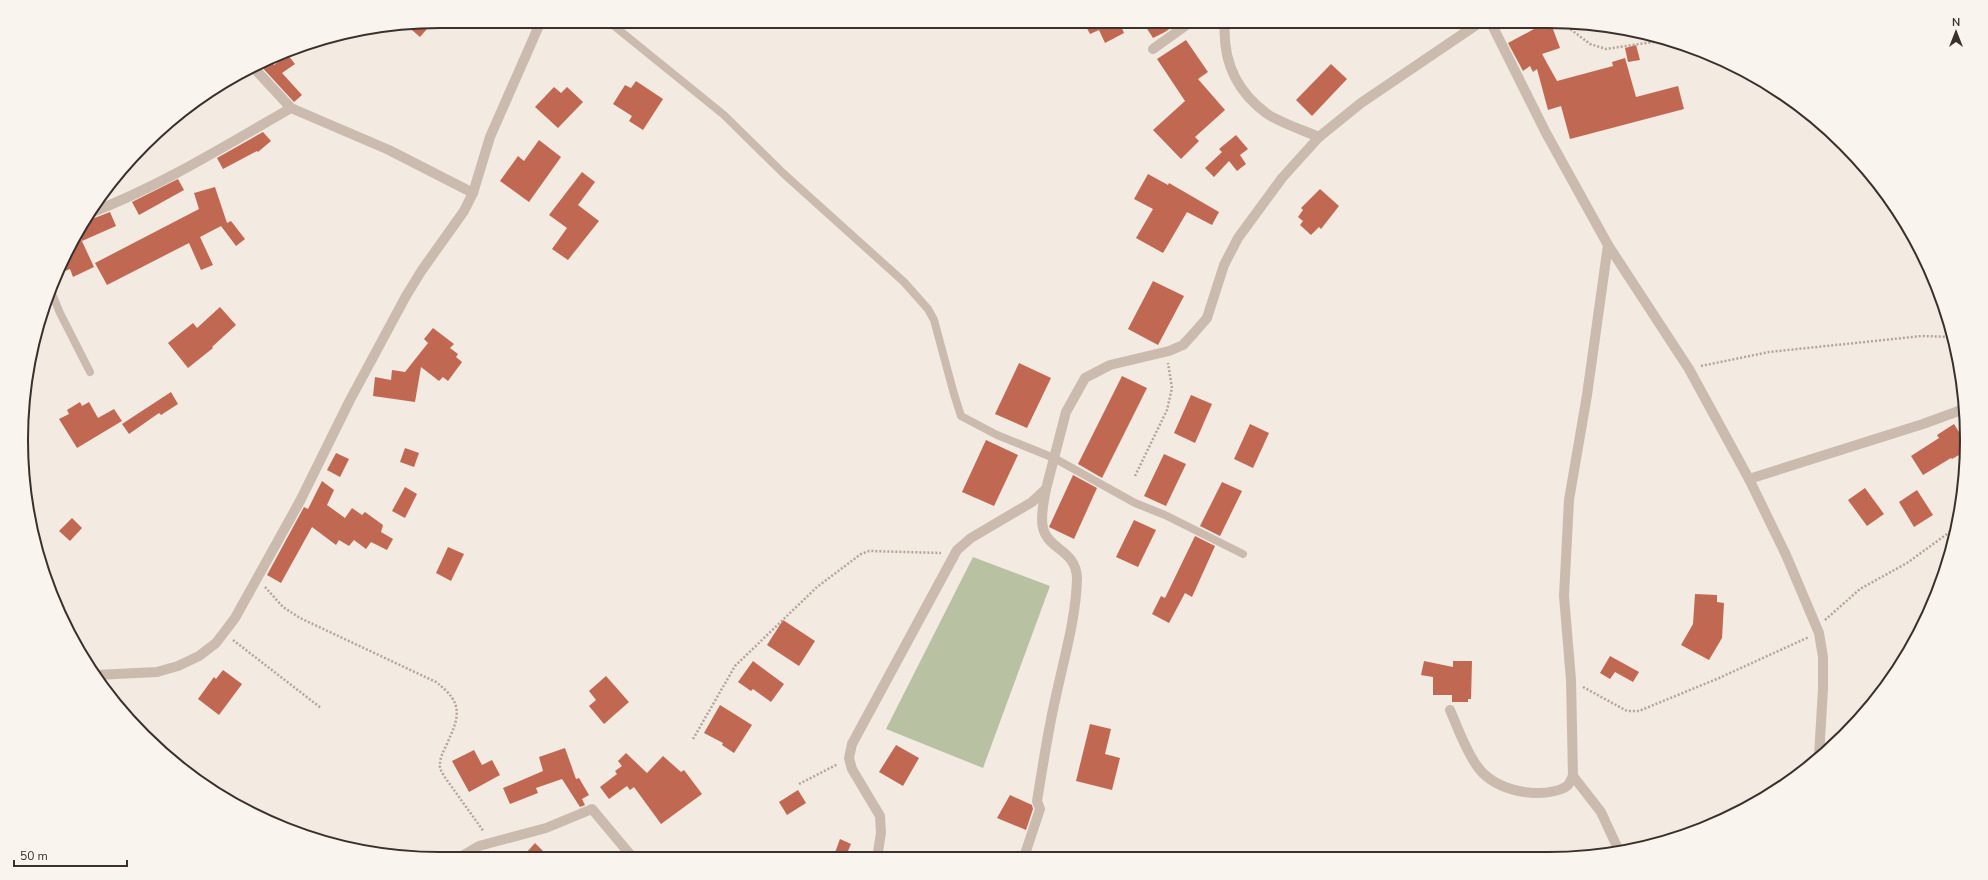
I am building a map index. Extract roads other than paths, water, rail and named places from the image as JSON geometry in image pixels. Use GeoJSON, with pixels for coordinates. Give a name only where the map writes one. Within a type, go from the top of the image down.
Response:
{"type":"FeatureCollection","features":[{"type":"Feature","properties":{"kind":"street"},"geometry":{"type":"LineString","coordinates":[[101,675],[156,672],[178,666],[199,656],[216,643],[225,633],[259,578],[300,501],[350,400],[406,296],[422,270],[464,211],[473,193],[490,137],[538,28]]}},
{"type":"Feature","properties":{"kind":"street"},"geometry":{"type":"LineString","coordinates":[[1153,49],[1182,28]]}},
{"type":"Feature","properties":{"kind":"street"},"geometry":{"type":"LineString","coordinates":[[1225,28],[1225,46],[1232,75],[1246,95],[1266,113],[1319,137]]}},
{"type":"Feature","properties":{"kind":"street"},"geometry":{"type":"LineString","coordinates":[[1026,852],[1040,809],[1037,801],[1047,738],[1067,645],[1077,578],[1074,562],[1046,536],[1043,527],[1043,503],[1066,412],[1085,378],[1110,365],[1169,351],[1182,345],[1207,318],[1224,265],[1238,238],[1282,178],[1319,137],[1361,103],[1472,28]]}},
{"type":"Feature","properties":{"kind":"street"},"geometry":{"type":"LineString","coordinates":[[1494,28],[1546,133],[1608,245],[1689,369],[1748,479],[1786,555],[1818,630],[1823,657],[1823,689],[1819,751]]}},
{"type":"Feature","properties":{"kind":"street"},"geometry":{"type":"LineString","coordinates":[[257,71],[291,108],[389,150],[473,193]]}},
{"type":"Feature","properties":{"kind":"street"},"geometry":{"type":"LineString","coordinates":[[98,210],[120,201],[191,166],[291,108]]}},
{"type":"Feature","properties":{"kind":"street"},"geometry":{"type":"LineString","coordinates":[[1450,710],[1477,767],[1493,780],[1527,794],[1547,793],[1560,790],[1568,785],[1572,776],[1571,680],[1564,596],[1569,500],[1587,395],[1608,245]]}},
{"type":"Feature","properties":{"kind":"street"},"geometry":{"type":"LineString","coordinates":[[1748,479],[1923,424],[1959,411]]}},
{"type":"Feature","properties":{"kind":"street"},"geometry":{"type":"LineString","coordinates":[[878,852],[881,833],[880,816],[858,780],[849,758],[852,744],[957,550],[971,538],[1032,502],[1046,489]]}},
{"type":"Feature","properties":{"kind":"street"},"geometry":{"type":"LineString","coordinates":[[1572,776],[1601,812],[1617,846]]}},
{"type":"Feature","properties":{"kind":"street"},"geometry":{"type":"LineString","coordinates":[[469,852],[479,846],[491,842],[546,828],[592,809],[628,852]]}},
{"type":"Feature","properties":{"kind":"lane"},"geometry":{"type":"LineString","coordinates":[[617,28],[724,115],[784,174],[904,282],[928,309],[934,320],[961,416],[997,435],[1054,458],[1135,503],[1165,515],[1243,554]]}},
{"type":"Feature","properties":{"kind":"lane"},"geometry":{"type":"LineString","coordinates":[[54,298],[90,372]]}}]}
